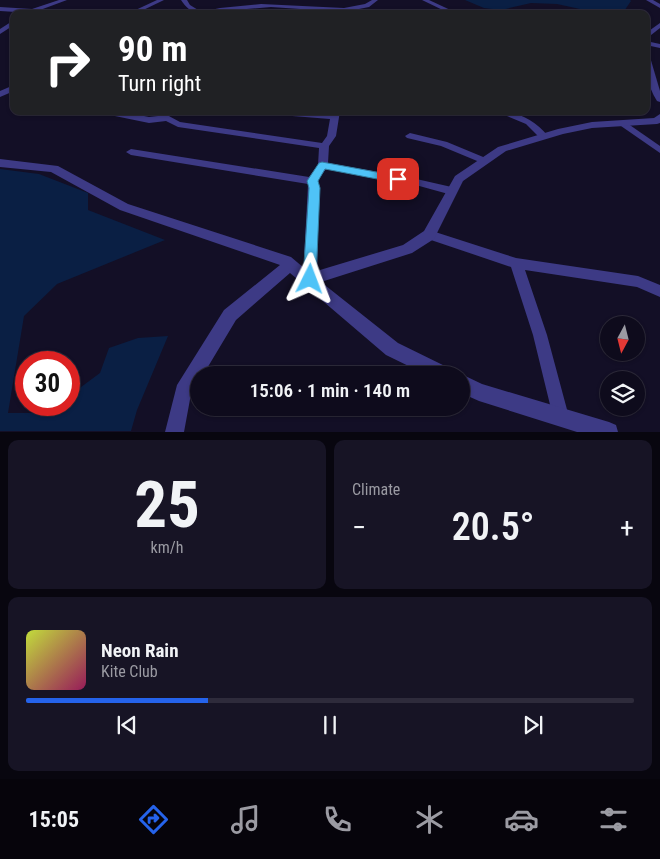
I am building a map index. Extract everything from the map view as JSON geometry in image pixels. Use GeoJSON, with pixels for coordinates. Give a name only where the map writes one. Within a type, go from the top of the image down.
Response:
{"type":"FeatureCollection","features":[{"type":"Feature","properties":{"kind":"street"},"geometry":{"type":"LineString","coordinates":[[36,10],[64,0]]}},
{"type":"Feature","properties":{"kind":"street"},"geometry":{"type":"LineString","coordinates":[[139,10],[161,0]]}},
{"type":"Feature","properties":{"kind":"street"},"geometry":{"type":"LineString","coordinates":[[184,0],[194,10]]}},
{"type":"Feature","properties":{"kind":"street"},"geometry":{"type":"LineString","coordinates":[[240,10],[280,6],[337,10],[363,7],[375,0]]}},
{"type":"Feature","properties":{"kind":"street"},"geometry":{"type":"LineString","coordinates":[[425,0],[447,10]]}},
{"type":"Feature","properties":{"kind":"street"},"geometry":{"type":"LineString","coordinates":[[649,0],[659,5]]}},
{"type":"Feature","properties":{"kind":"street"},"geometry":{"type":"LineString","coordinates":[[650,33],[660,25]]}},
{"type":"Feature","properties":{"kind":"street"},"geometry":{"type":"LineString","coordinates":[[650,77],[660,99]]}},
{"type":"Feature","properties":{"kind":"street"},"geometry":{"type":"LineString","coordinates":[[125,115],[149,120],[166,118],[171,115]]}},
{"type":"Feature","properties":{"kind":"street"},"geometry":{"type":"LineString","coordinates":[[310,279],[314,188],[312,181],[322,165],[324,146],[331,136],[335,115]]}},
{"type":"Feature","properties":{"kind":"street"},"geometry":{"type":"LineString","coordinates":[[510,115],[529,122],[543,136]]}},
{"type":"Feature","properties":{"kind":"street"},"geometry":{"type":"LineString","coordinates":[[310,279],[407,249],[430,236],[458,180],[502,149],[543,136],[592,126],[657,121],[660,117]]}},
{"type":"Feature","properties":{"kind":"street"},"geometry":{"type":"LineString","coordinates":[[166,118],[178,124],[324,146]]}},
{"type":"Feature","properties":{"kind":"street"},"geometry":{"type":"LineString","coordinates":[[624,124],[660,150]]}},
{"type":"Feature","properties":{"kind":"street"},"geometry":{"type":"LineString","coordinates":[[410,136],[444,144],[485,161]]}},
{"type":"Feature","properties":{"kind":"street"},"geometry":{"type":"LineString","coordinates":[[131,152],[312,181]]}},
{"type":"Feature","properties":{"kind":"street"},"geometry":{"type":"LineString","coordinates":[[0,163],[54,170],[124,208],[286,260],[392,350],[426,366]]}},
{"type":"Feature","properties":{"kind":"street"},"geometry":{"type":"LineString","coordinates":[[322,165],[412,181],[452,191]]}},
{"type":"Feature","properties":{"kind":"street"},"geometry":{"type":"LineString","coordinates":[[430,236],[516,263],[638,282],[660,291]]}},
{"type":"Feature","properties":{"kind":"street"},"geometry":{"type":"LineString","coordinates":[[516,263],[540,335],[561,417]]}},
{"type":"Feature","properties":{"kind":"street"},"geometry":{"type":"LineString","coordinates":[[174,432],[183,391],[230,315],[291,264]]}},
{"type":"Feature","properties":{"kind":"street"},"geometry":{"type":"LineString","coordinates":[[470,388],[479,392],[609,432]]}},
{"type":"Feature","properties":{"kind":"water"},"geometry":{"type":"Polygon","coordinates":[[[465,0],[631,1],[625,10],[585,10],[557,4],[531,3],[501,10],[484,8],[465,0]]]}},
{"type":"Feature","properties":{"kind":"water"},"geometry":{"type":"Polygon","coordinates":[[[0,169],[39,174],[88,193],[88,210],[165,240],[57,284],[24,316],[18,351],[15,351],[15,371],[8,413],[15,413],[15,416],[80,416],[80,388],[100,373],[109,348],[138,338],[168,336],[137,410],[131,431],[0,431],[0,169]]]}},
{"type":"Feature","properties":{"kind":"route"},"geometry":{"type":"LineString","coordinates":[[310,279],[314,188],[312,181],[322,165],[384,178],[398,179]]}}]}
